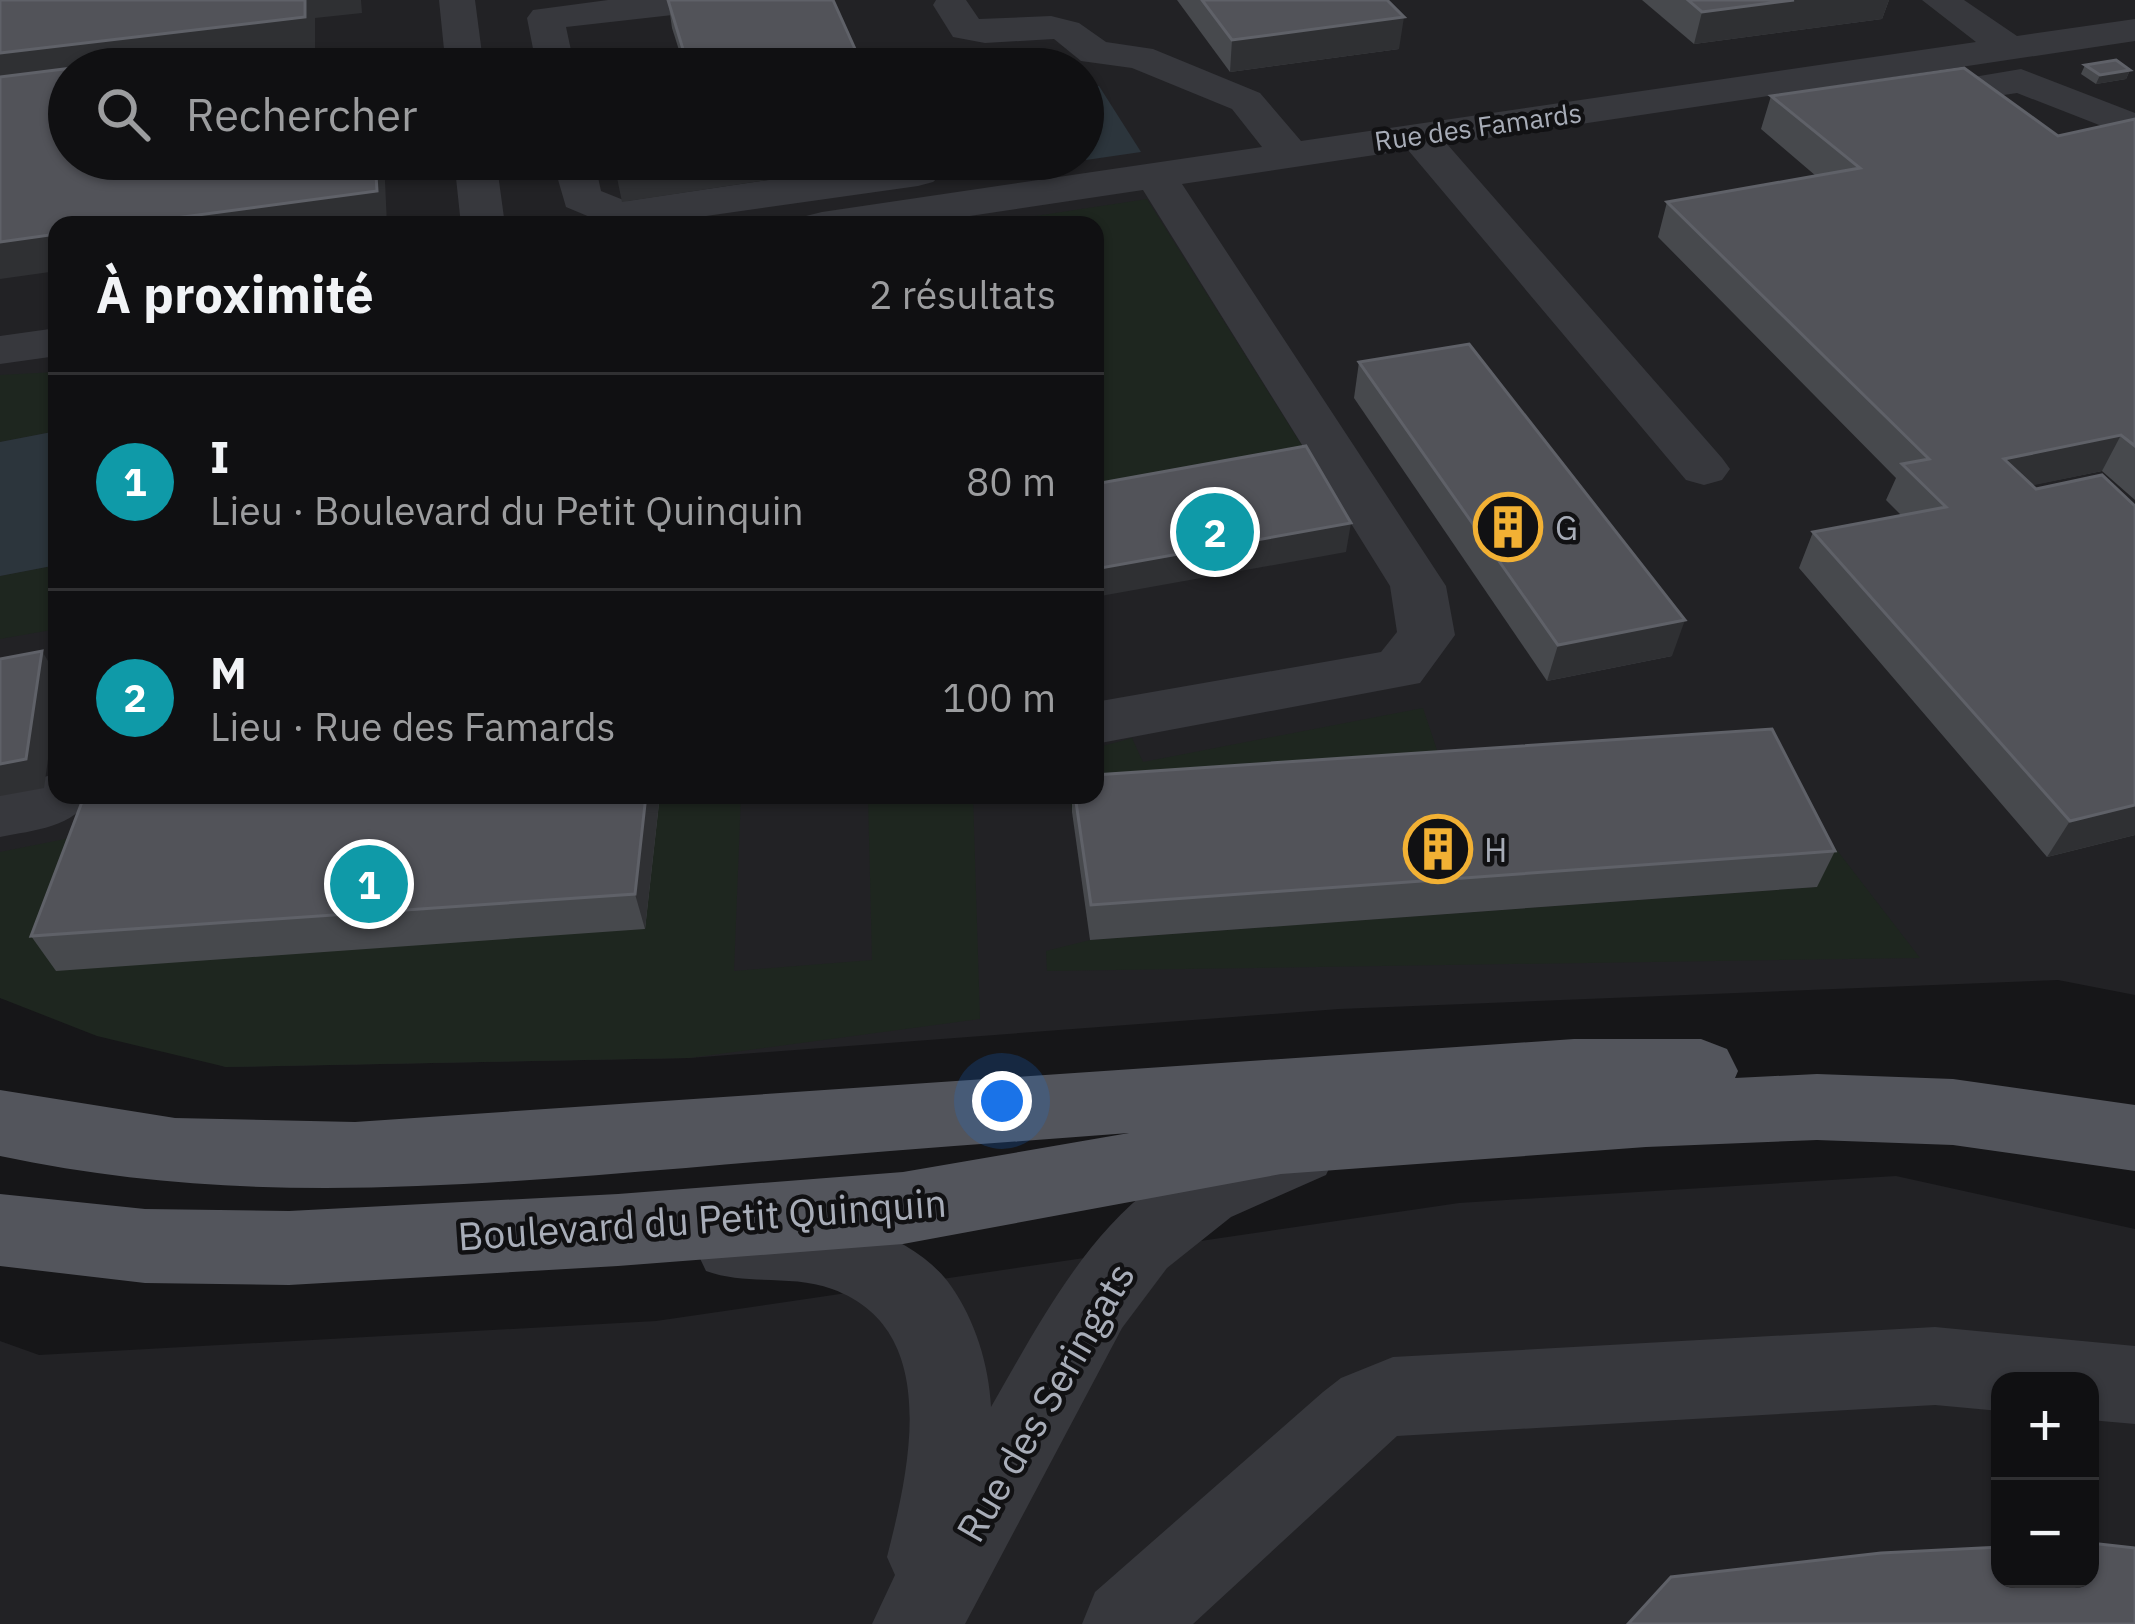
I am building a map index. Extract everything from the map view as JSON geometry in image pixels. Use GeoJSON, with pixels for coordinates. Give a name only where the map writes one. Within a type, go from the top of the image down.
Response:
{"type":"FeatureCollection","features":[{"type":"Feature","properties":{"kind":"main road"},"geometry":{"type":"LineString","coordinates":[[0,1124],[137,1149],[260,1155],[535,1146],[1574,1070],[1983,1075],[2135,1092]]}},
{"type":"Feature","properties":{"kind":"main road","name":"Boulevard du Petit Quinquin"},"geometry":{"type":"LineString","coordinates":[[0,1230],[145,1246],[289,1248],[618,1230],[903,1208],[1281,1140],[1817,1107],[1953,1112],[2135,1138]]}},
{"type":"Feature","properties":{"kind":"street"},"geometry":{"type":"LineString","coordinates":[[457,0],[463,48]]}},
{"type":"Feature","properties":{"kind":"street"},"geometry":{"type":"LineString","coordinates":[[552,48],[546,18],[708,0]]}},
{"type":"Feature","properties":{"kind":"street"},"geometry":{"type":"LineString","coordinates":[[1940,0],[2009,48]]}},
{"type":"Feature","properties":{"kind":"street"},"geometry":{"type":"LineString","coordinates":[[2010,5],[2066,12],[2135,2]]}},
{"type":"Feature","properties":{"kind":"street"},"geometry":{"type":"LineString","coordinates":[[951,5],[966,29],[986,34],[1058,26],[1079,33],[1091,48]]}},
{"type":"Feature","properties":{"kind":"street","name":"Rue des Famards"},"geometry":{"type":"LineString","coordinates":[[881,216],[1288,154],[1431,151],[2009,48],[2135,30]]}},
{"type":"Feature","properties":{"kind":"street"},"geometry":{"type":"LineString","coordinates":[[1104,54],[1139,58],[1246,101],[1288,154]]}},
{"type":"Feature","properties":{"kind":"street"},"geometry":{"type":"LineString","coordinates":[[1431,151],[2020,81],[2135,128]]}},
{"type":"Feature","properties":{"kind":"street"},"geometry":{"type":"LineString","coordinates":[[1431,151],[1704,469]]}},
{"type":"Feature","properties":{"kind":"street"},"geometry":{"type":"LineString","coordinates":[[1104,721],[1399,668],[1426,635],[1418,586],[1154,174]]}},
{"type":"Feature","properties":{"kind":"street"},"geometry":{"type":"LineString","coordinates":[[478,180],[482,216]]}},
{"type":"Feature","properties":{"kind":"street"},"geometry":{"type":"LineString","coordinates":[[577,180],[581,197],[621,215],[767,210],[890,180]]}},
{"type":"Feature","properties":{"kind":"street"},"geometry":{"type":"LineString","coordinates":[[0,350],[48,343]]}},
{"type":"Feature","properties":{"kind":"street"},"geometry":{"type":"LineString","coordinates":[[0,814],[48,802]]}},
{"type":"Feature","properties":{"kind":"street","name":"Rue des Seringats"},"geometry":{"type":"LineString","coordinates":[[916,1624],[1094,1302],[1140,1243],[1204,1193],[1279,1157],[1398,1131]]}},
{"type":"Feature","properties":{"kind":"street","name":"Rue des Seringats"},"geometry":{"type":"LineString","coordinates":[[618,1230],[705,1246],[823,1251],[883,1272],[907,1291],[942,1346],[953,1419],[950,1471],[916,1624]]}},
{"type":"Feature","properties":{"kind":"street"},"geometry":{"type":"LineString","coordinates":[[1127,1624],[1352,1420],[1393,1397],[1935,1366],[2135,1385]]}},
{"type":"Feature","properties":{"kind":"shaded area"},"geometry":{"type":"Polygon","coordinates":[[[0,0],[2135,0],[2135,995],[2058,980],[1339,1009],[689,1058],[226,1067],[0,998],[0,0]]]}},
{"type":"Feature","properties":{"kind":"shaded area"},"geometry":{"type":"Polygon","coordinates":[[[1104,94],[1141,152],[1104,157],[1104,94]]]}},
{"type":"Feature","properties":{"kind":"shaded area"},"geometry":{"type":"Polygon","coordinates":[[[1147,199],[1316,468],[1104,510],[1104,216],[1035,216],[1147,199]]]}},
{"type":"Feature","properties":{"kind":"shaded area"},"geometry":{"type":"Polygon","coordinates":[[[48,372],[48,433],[0,442],[0,375],[48,372]]]}},
{"type":"Feature","properties":{"kind":"shaded area"},"geometry":{"type":"Polygon","coordinates":[[[48,433],[48,567],[0,576],[0,442],[48,433]]]}},
{"type":"Feature","properties":{"kind":"shaded area"},"geometry":{"type":"Polygon","coordinates":[[[48,567],[48,631],[0,639],[0,576],[48,567]]]}},
{"type":"Feature","properties":{"kind":"shaded area"},"geometry":{"type":"Polygon","coordinates":[[[1423,708],[1449,786],[1072,812],[1071,804],[1104,804],[1104,746],[1132,738],[1143,762],[1423,708]]]}},
{"type":"Feature","properties":{"kind":"shaded area"},"geometry":{"type":"Polygon","coordinates":[[[1770,763],[1920,958],[1047,971],[1046,951],[1090,940],[1816,887],[1770,763]]]}},
{"type":"Feature","properties":{"kind":"shaded area"},"geometry":{"type":"Polygon","coordinates":[[[190,804],[741,804],[734,971],[872,960],[868,804],[973,804],[980,1019],[689,1058],[226,1067],[97,1036],[0,998],[0,852],[65,839],[100,813],[190,804]]]}},
{"type":"Feature","properties":{"kind":"shaded area"},"geometry":{"type":"Polygon","coordinates":[[[1896,1176],[2135,1229],[2135,1624],[0,1624],[0,1341],[39,1355],[656,1321],[1459,1203],[1896,1176]]]}},
{"type":"Feature","properties":{"kind":"building"},"geometry":{"type":"Polygon","coordinates":[[[0,0],[305,0],[305,17],[0,53],[0,0]]]}},
{"type":"Feature","properties":{"kind":"building"},"geometry":{"type":"Polygon","coordinates":[[[668,0],[833,0],[855,48],[683,48],[668,0]]]}},
{"type":"Feature","properties":{"kind":"building"},"geometry":{"type":"Polygon","coordinates":[[[1202,0],[1387,0],[1404,17],[1232,40],[1202,0]]]}},
{"type":"Feature","properties":{"kind":"building"},"geometry":{"type":"Polygon","coordinates":[[[1688,0],[1794,0],[1702,12],[1688,0]]]}},
{"type":"Feature","properties":{"kind":"building"},"geometry":{"type":"Polygon","coordinates":[[[2116,60],[2130,70],[2100,75],[2085,65],[2116,60]]]}},
{"type":"Feature","properties":{"kind":"building"},"geometry":{"type":"Polygon","coordinates":[[[1964,68],[2058,136],[2135,119],[2135,446],[2121,435],[2004,459],[2036,489],[2102,475],[2135,506],[2135,805],[2070,821],[1813,532],[1946,507],[1902,464],[1929,459],[1667,202],[1860,168],[1771,96],[1964,68]]]}},
{"type":"Feature","properties":{"kind":"building"},"geometry":{"type":"Polygon","coordinates":[[[48,71],[48,180],[376,180],[377,191],[190,216],[48,216],[48,235],[0,242],[0,77],[48,71]]]}},
{"type":"Feature","properties":{"kind":"building","name":"G"},"geometry":{"type":"Polygon","coordinates":[[[1469,344],[1685,620],[1558,645],[1359,362],[1469,344]]]}},
{"type":"Feature","properties":{"kind":"building"},"geometry":{"type":"Polygon","coordinates":[[[1306,446],[1351,523],[1104,567],[1104,482],[1306,446]]]}},
{"type":"Feature","properties":{"kind":"building"},"geometry":{"type":"Polygon","coordinates":[[[42,651],[26,759],[0,764],[0,659],[42,651]]]}},
{"type":"Feature","properties":{"kind":"building","name":"H"},"geometry":{"type":"Polygon","coordinates":[[[1772,729],[1835,851],[1091,905],[1076,804],[1104,804],[1104,774],[1772,729]]]}},
{"type":"Feature","properties":{"kind":"building"},"geometry":{"type":"Polygon","coordinates":[[[81,804],[645,804],[635,894],[31,936],[81,804]]]}},
{"type":"Feature","properties":{"kind":"building"},"geometry":{"type":"Polygon","coordinates":[[[2099,1544],[2135,1548],[2135,1624],[1628,1624],[1671,1577],[1881,1553],[1991,1547],[1991,1588],[2099,1588],[2099,1544]]]}},
{"type":"Feature","properties":{"kind":"place","name":"G"},"geometry":{"type":"Point","coordinates":[1508,527]}},
{"type":"Feature","properties":{"kind":"place","name":"M"},"geometry":{"type":"Point","coordinates":[1215,532]}},
{"type":"Feature","properties":{"kind":"place","name":"H"},"geometry":{"type":"Point","coordinates":[1438,849]}},
{"type":"Feature","properties":{"kind":"place","name":"I"},"geometry":{"type":"Point","coordinates":[369,884]}}]}
